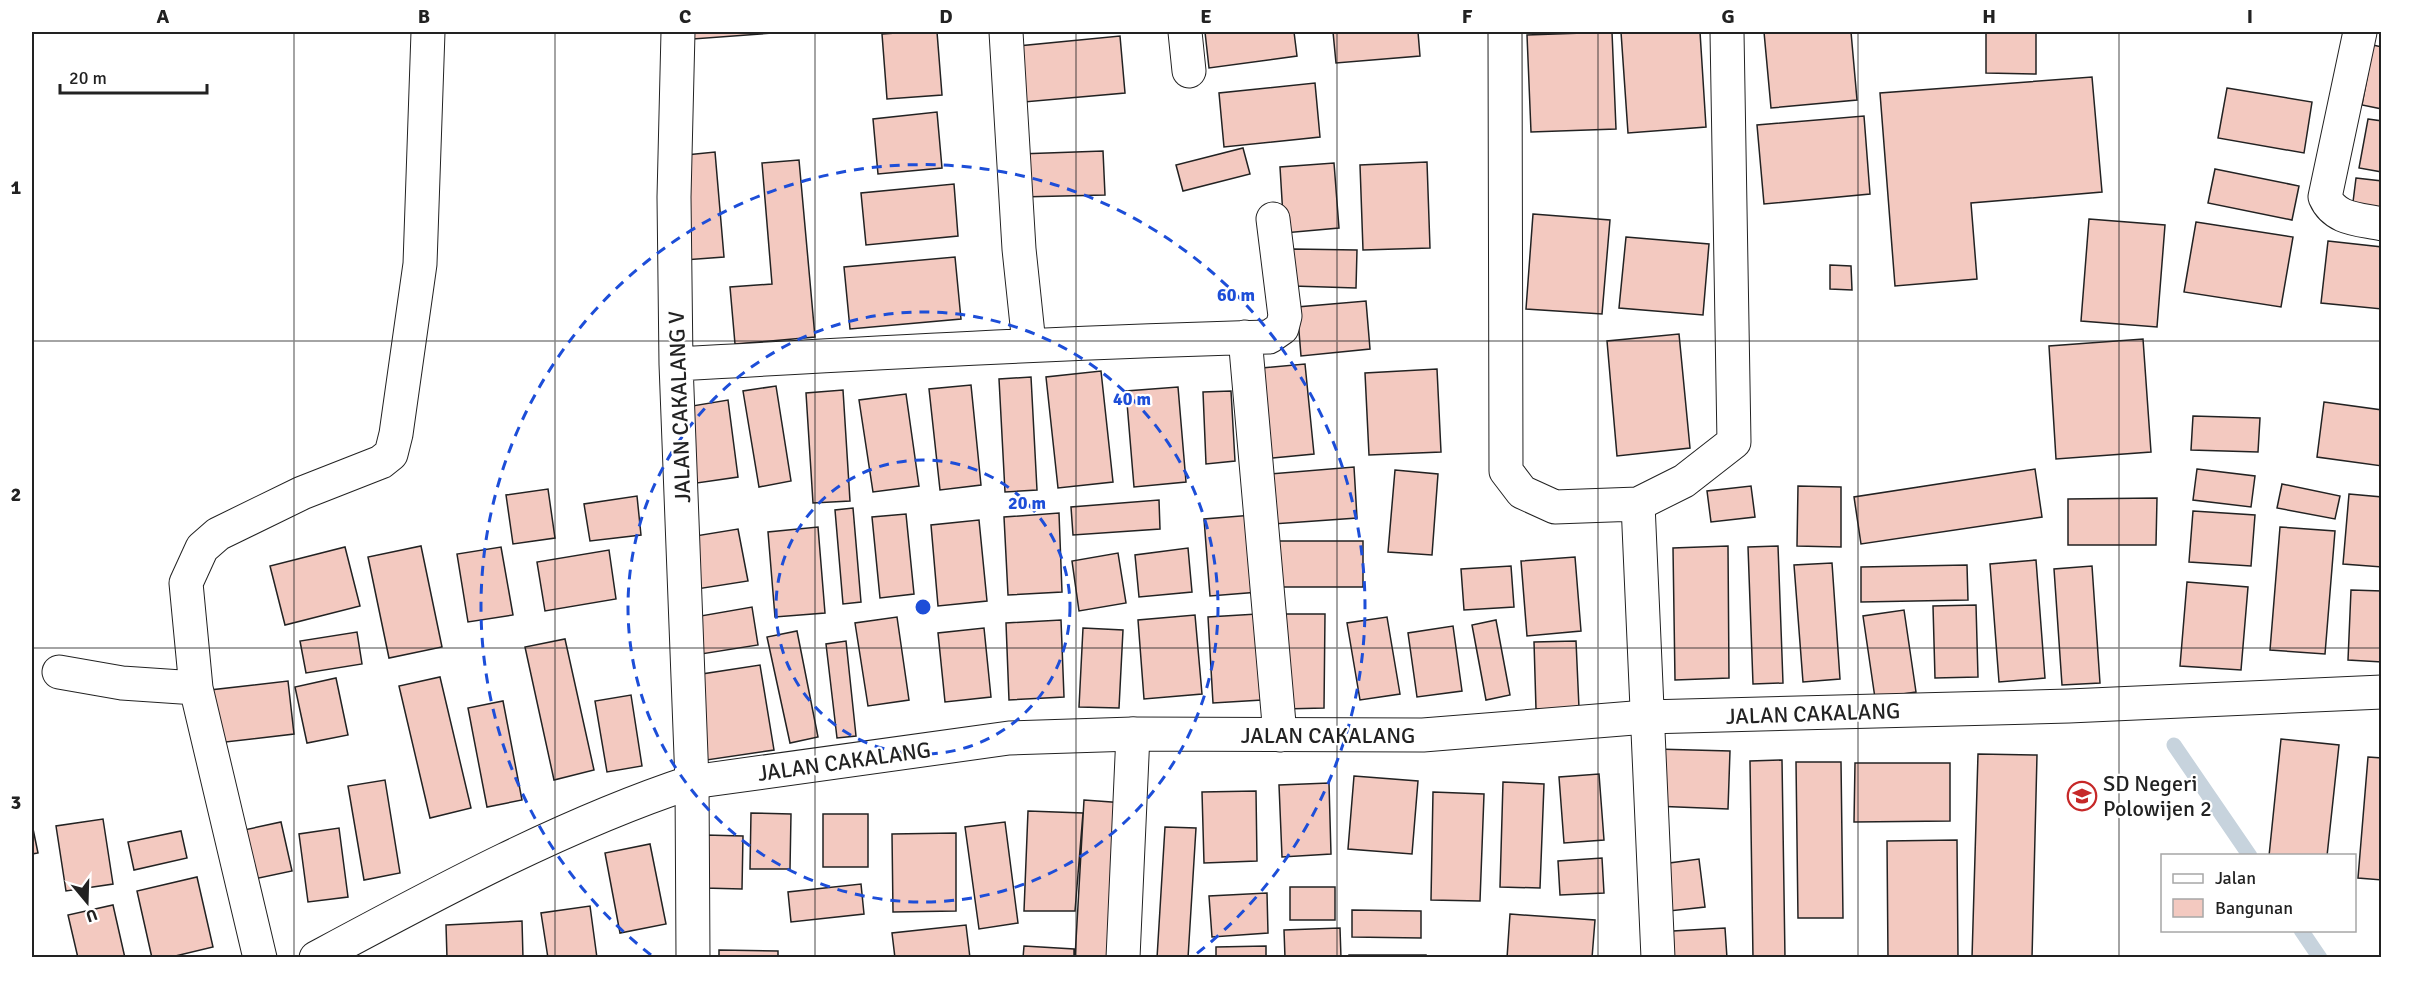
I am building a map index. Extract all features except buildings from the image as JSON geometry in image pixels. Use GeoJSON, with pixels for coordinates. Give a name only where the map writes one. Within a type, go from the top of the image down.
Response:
{"type":"FeatureCollection","features":[{"type":"Feature","properties":{"kind":"street"},"geometry":{"type":"LineString","coordinates":[[260,957],[196,688],[186,583],[202,548],[218,534],[302,493],[381,462],[391,454],[420,264],[428,32]]}},
{"type":"Feature","properties":{"kind":"street","name":"JALAN CAKALANG V"},"geometry":{"type":"LineString","coordinates":[[678,32],[674,197],[676,364],[692,782],[693,957]]}},
{"type":"Feature","properties":{"kind":"street"},"geometry":{"type":"LineString","coordinates":[[1006,32],[1019,249],[1029,344]]}},
{"type":"Feature","properties":{"kind":"street"},"geometry":{"type":"LineString","coordinates":[[1185,32],[1189,71]]}},
{"type":"Feature","properties":{"kind":"street"},"geometry":{"type":"LineString","coordinates":[[1505,32],[1506,471],[1522,492],[1555,507],[1638,504],[1684,481],[1734,442],[1727,32]]}},
{"type":"Feature","properties":{"kind":"street"},"geometry":{"type":"LineString","coordinates":[[2360,32],[2325,197],[2330,207],[2338,215],[2382,224]]}},
{"type":"Feature","properties":{"kind":"street"},"geometry":{"type":"LineString","coordinates":[[676,364],[1029,344],[1138,343],[1269,337],[1282,328],[1285,322],[1273,219]]}},
{"type":"Feature","properties":{"kind":"street"},"geometry":{"type":"LineString","coordinates":[[1245,337],[1280,735]]}},
{"type":"Feature","properties":{"kind":"street"},"geometry":{"type":"LineString","coordinates":[[1638,504],[1658,957]]}},
{"type":"Feature","properties":{"kind":"street"},"geometry":{"type":"LineString","coordinates":[[59,672],[122,684],[196,688]]}},
{"type":"Feature","properties":{"kind":"street","name":"JALAN CAKALANG"},"geometry":{"type":"LineString","coordinates":[[316,957],[522,853],[646,797],[692,782],[1009,738],[1133,734],[1423,735],[1646,717],[2069,706],[2382,692]]}},
{"type":"Feature","properties":{"kind":"street"},"geometry":{"type":"LineString","coordinates":[[1123,957],[1133,734]]}},
{"type":"Feature","properties":{"kind":"waterway"},"geometry":{"type":"LineString","coordinates":[[2174,745],[2249,854]]}},
{"type":"Feature","properties":{"kind":"waterway"},"geometry":{"type":"LineString","coordinates":[[2302,932],[2320,958]]}},
{"type":"Feature","properties":{"kind":"place","name":"SD Negeri Polowijen 2"},"geometry":{"type":"Point","coordinates":[2082,796]}}]}
